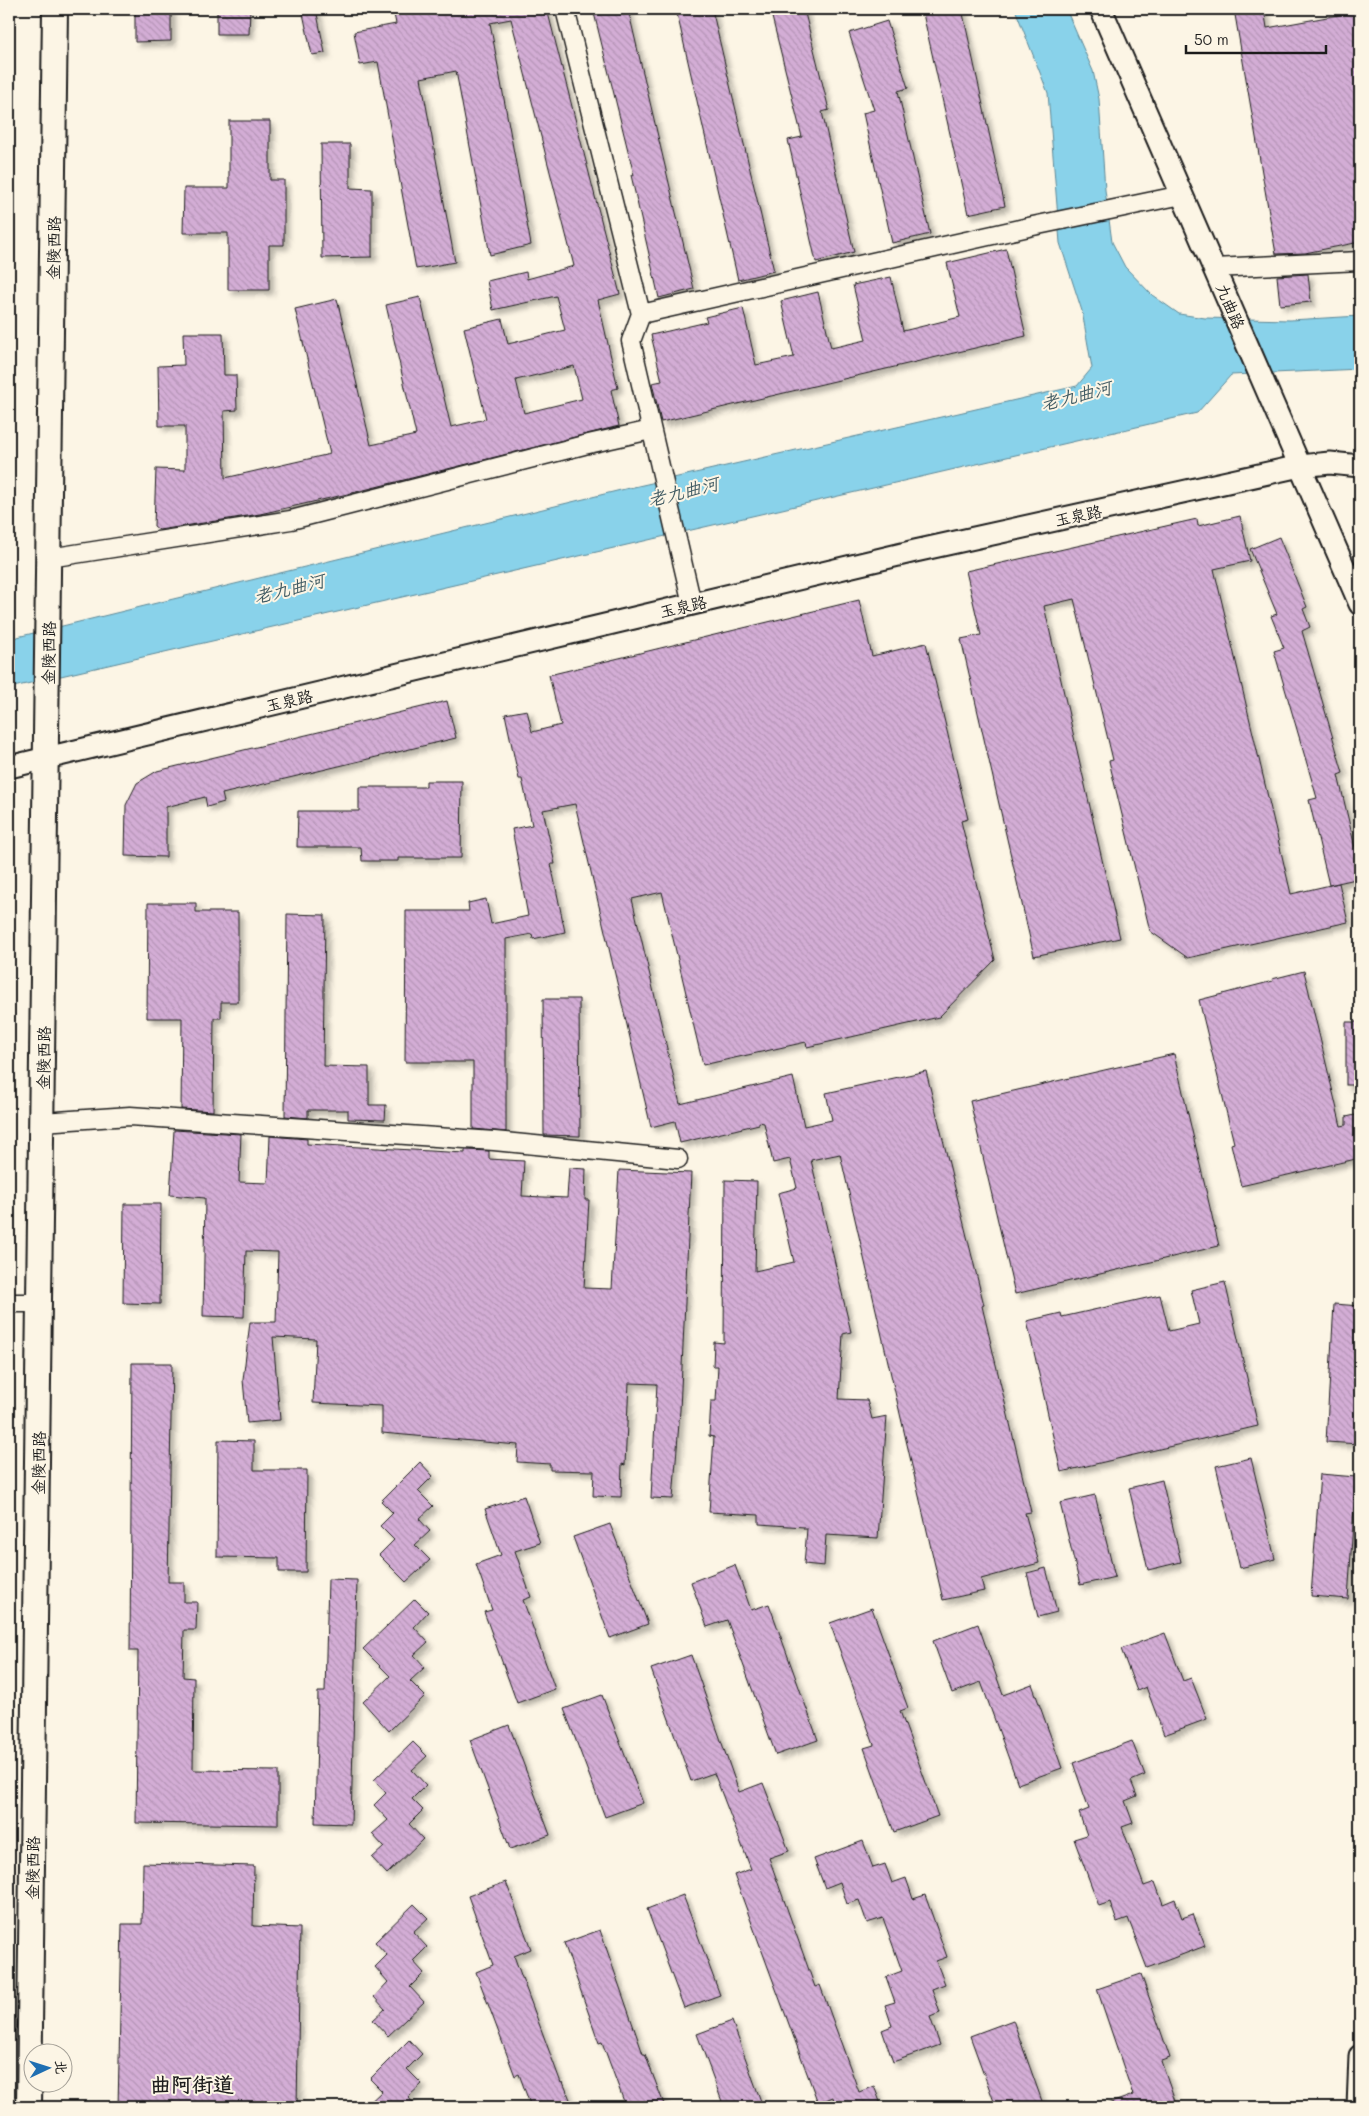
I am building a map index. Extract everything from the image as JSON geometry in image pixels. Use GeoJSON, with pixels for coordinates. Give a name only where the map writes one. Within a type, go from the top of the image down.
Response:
{"type":"FeatureCollection","features":[{"type":"Feature","properties":{"kind":"main road","name":"金陵西路"},"geometry":{"type":"LineString","coordinates":[[29,2107],[55,9]]}},
{"type":"Feature","properties":{"kind":"street"},"geometry":{"type":"LineString","coordinates":[[565,9],[642,314],[630,341],[686,572],[692,604]]}},
{"type":"Feature","properties":{"kind":"street","name":"九曲路"},"geometry":{"type":"LineString","coordinates":[[1101,9],[1360,604]]}},
{"type":"Feature","properties":{"kind":"street"},"geometry":{"type":"LineString","coordinates":[[642,314],[1033,226],[1182,196]]}},
{"type":"Feature","properties":{"kind":"street"},"geometry":{"type":"LineString","coordinates":[[1214,268],[1360,261]]}},
{"type":"Feature","properties":{"kind":"street"},"geometry":{"type":"LineString","coordinates":[[49,558],[291,520],[584,445],[651,430]]}},
{"type":"Feature","properties":{"kind":"street","name":"玉泉路"},"geometry":{"type":"LineString","coordinates":[[9,767],[915,551],[1300,466],[1330,463],[1360,466]]}},
{"type":"Feature","properties":{"kind":"street"},"geometry":{"type":"LineString","coordinates":[[42,1122],[130,1116],[494,1141],[678,1159]]}},
{"type":"Feature","properties":{"kind":"street"},"geometry":{"type":"LineString","coordinates":[[9,1303],[40,1304]]}},
{"type":"Feature","properties":{"kind":"street"},"geometry":{"type":"LineString","coordinates":[[1358,2107],[1360,2056]]}},
{"type":"Feature","properties":{"kind":"water","name":"老九曲河"},"geometry":{"type":"Polygon","coordinates":[[[1015,9],[1066,9],[1093,71],[1099,99],[1105,190],[1112,242],[1125,267],[1152,295],[1179,314],[1205,318],[1290,320],[1360,316],[1360,369],[1231,375],[1197,413],[9,688],[9,639],[625,489],[1077,386],[1092,368],[1082,311],[1060,243],[1048,93],[1015,9]]]}},
{"type":"Feature","properties":{"kind":"building"},"geometry":{"type":"Polygon","coordinates":[[[135,9],[171,9],[171,41],[135,42],[135,9]]]}},
{"type":"Feature","properties":{"kind":"building"},"geometry":{"type":"Polygon","coordinates":[[[217,9],[250,9],[249,34],[217,34],[217,9]]]}},
{"type":"Feature","properties":{"kind":"building"},"geometry":{"type":"Polygon","coordinates":[[[302,9],[316,9],[325,53],[312,55],[302,9]]]}},
{"type":"Feature","properties":{"kind":"building"},"geometry":{"type":"Polygon","coordinates":[[[393,9],[547,9],[620,294],[598,300],[618,388],[611,390],[619,426],[352,493],[260,514],[159,530],[154,526],[156,469],[185,470],[185,426],[159,426],[158,366],[184,365],[183,333],[223,333],[224,375],[236,375],[237,410],[224,411],[225,478],[330,454],[295,309],[337,299],[371,445],[416,435],[386,305],[420,297],[451,427],[486,419],[464,328],[502,319],[508,344],[565,330],[556,296],[493,310],[487,281],[526,272],[527,279],[574,266],[511,19],[490,23],[531,245],[490,255],[456,71],[421,78],[455,262],[416,269],[378,62],[360,65],[354,32],[396,24],[393,9]],[[574,366],[516,380],[524,413],[582,399],[574,366]]]}},
{"type":"Feature","properties":{"kind":"building"},"geometry":{"type":"Polygon","coordinates":[[[593,9],[628,9],[694,289],[659,298],[631,175],[634,175],[593,9]]]}},
{"type":"Feature","properties":{"kind":"building"},"geometry":{"type":"Polygon","coordinates":[[[676,9],[712,9],[774,271],[738,280],[676,9]]]}},
{"type":"Feature","properties":{"kind":"building"},"geometry":{"type":"Polygon","coordinates":[[[770,9],[804,9],[829,110],[822,112],[854,252],[816,262],[788,140],[802,137],[770,9]]]}},
{"type":"Feature","properties":{"kind":"building"},"geometry":{"type":"Polygon","coordinates":[[[922,9],[962,9],[1005,206],[968,214],[922,9]]]}},
{"type":"Feature","properties":{"kind":"building"},"geometry":{"type":"Polygon","coordinates":[[[1234,9],[1264,9],[1267,28],[1360,11],[1360,242],[1305,253],[1276,254],[1234,9]]]}},
{"type":"Feature","properties":{"kind":"building"},"geometry":{"type":"Polygon","coordinates":[[[887,21],[908,88],[898,91],[930,234],[892,243],[863,113],[874,110],[849,33],[887,21]]]}},
{"type":"Feature","properties":{"kind":"building"},"geometry":{"type":"Polygon","coordinates":[[[229,121],[270,121],[270,180],[284,180],[284,245],[269,245],[269,290],[228,290],[228,233],[183,233],[184,188],[229,188],[229,121]]]}},
{"type":"Feature","properties":{"kind":"building"},"geometry":{"type":"Polygon","coordinates":[[[321,144],[350,144],[350,188],[372,189],[372,257],[322,258],[321,144]]]}},
{"type":"Feature","properties":{"kind":"building"},"geometry":{"type":"Polygon","coordinates":[[[1006,249],[1026,336],[661,422],[652,383],[662,381],[651,335],[707,322],[705,317],[743,308],[756,365],[794,357],[781,301],[818,292],[831,348],[866,340],[853,285],[891,277],[903,331],[960,317],[947,263],[1006,249]]]}},
{"type":"Feature","properties":{"kind":"building"},"geometry":{"type":"Polygon","coordinates":[[[1308,274],[1311,302],[1280,305],[1277,276],[1308,274]]]}},
{"type":"Feature","properties":{"kind":"building"},"geometry":{"type":"Polygon","coordinates":[[[1240,516],[1250,561],[1214,569],[1291,894],[1339,883],[1348,922],[1188,958],[1150,931],[1109,761],[1113,760],[1074,599],[1044,606],[1120,938],[1034,956],[961,639],[981,635],[966,571],[1197,519],[1198,526],[1240,516]]]}},
{"type":"Feature","properties":{"kind":"building"},"geometry":{"type":"Polygon","coordinates":[[[1279,537],[1307,607],[1303,609],[1310,627],[1302,631],[1343,773],[1338,775],[1360,869],[1360,878],[1329,885],[1309,800],[1317,798],[1274,651],[1284,648],[1271,616],[1277,614],[1250,549],[1279,537]]]}},
{"type":"Feature","properties":{"kind":"building"},"geometry":{"type":"Polygon","coordinates":[[[859,600],[872,656],[926,643],[968,819],[961,821],[995,960],[939,1017],[807,1047],[806,1042],[703,1065],[662,892],[632,899],[680,1104],[793,1077],[804,1126],[832,1120],[826,1093],[926,1071],[984,1305],[982,1306],[1031,1512],[1025,1513],[1039,1563],[981,1579],[984,1591],[943,1600],[840,1154],[811,1160],[851,1332],[843,1334],[839,1399],[867,1400],[872,1419],[887,1416],[878,1538],[826,1535],[824,1566],[804,1564],[807,1529],[804,1529],[804,1527],[759,1524],[759,1515],[709,1512],[714,1437],[709,1436],[711,1401],[716,1401],[718,1366],[713,1366],[714,1342],[724,1343],[725,1180],[757,1181],[755,1271],[794,1262],[778,1193],[797,1188],[790,1159],[773,1163],[764,1123],[759,1122],[759,1124],[680,1143],[675,1121],[651,1127],[575,804],[543,810],[555,864],[551,864],[565,932],[533,939],[532,934],[506,939],[506,1132],[473,1129],[473,1062],[405,1062],[406,911],[469,911],[468,903],[486,899],[491,924],[528,916],[512,829],[532,825],[522,779],[519,779],[505,714],[527,710],[532,732],[561,725],[549,675],[859,600]]]}},
{"type":"Feature","properties":{"kind":"building"},"geometry":{"type":"Polygon","coordinates":[[[447,701],[456,738],[222,794],[224,802],[207,807],[205,797],[166,807],[166,857],[125,856],[126,805],[137,783],[157,771],[447,701]]]}},
{"type":"Feature","properties":{"kind":"building"},"geometry":{"type":"Polygon","coordinates":[[[426,781],[462,781],[461,858],[398,858],[398,861],[362,861],[361,847],[297,847],[298,811],[359,811],[359,787],[426,787],[426,781]]]}},
{"type":"Feature","properties":{"kind":"building"},"geometry":{"type":"Polygon","coordinates":[[[148,903],[196,903],[196,912],[238,912],[238,1002],[221,1002],[221,1018],[214,1018],[213,1111],[181,1109],[182,1018],[147,1018],[148,903]]]}},
{"type":"Feature","properties":{"kind":"building"},"geometry":{"type":"Polygon","coordinates":[[[287,914],[325,915],[323,1066],[369,1067],[369,1105],[386,1105],[385,1120],[348,1119],[348,1110],[308,1110],[308,1118],[285,1116],[287,914]]]}},
{"type":"Feature","properties":{"kind":"building"},"geometry":{"type":"Polygon","coordinates":[[[1304,971],[1341,1126],[1346,1125],[1346,1117],[1360,1114],[1360,1158],[1241,1186],[1231,1144],[1234,1143],[1199,1000],[1304,971]]]}},
{"type":"Feature","properties":{"kind":"building"},"geometry":{"type":"Polygon","coordinates":[[[543,999],[579,999],[580,1136],[544,1135],[543,999]]]}},
{"type":"Feature","properties":{"kind":"building"},"geometry":{"type":"Polygon","coordinates":[[[1346,1022],[1360,1022],[1360,1085],[1346,1085],[1346,1022]]]}},
{"type":"Feature","properties":{"kind":"building"},"geometry":{"type":"Polygon","coordinates":[[[1174,1054],[1219,1246],[1015,1294],[970,1101],[1174,1054]]]}},
{"type":"Feature","properties":{"kind":"building"},"geometry":{"type":"Polygon","coordinates":[[[174,1130],[241,1134],[239,1182],[268,1183],[270,1136],[307,1139],[307,1144],[465,1153],[465,1150],[489,1151],[489,1159],[524,1161],[522,1196],[567,1198],[569,1168],[586,1169],[585,1200],[589,1200],[584,1288],[612,1289],[619,1170],[691,1173],[680,1410],[673,1499],[651,1498],[657,1384],[629,1383],[625,1465],[622,1464],[621,1497],[593,1496],[594,1471],[550,1470],[550,1464],[517,1462],[518,1445],[382,1433],[382,1406],[313,1403],[316,1339],[273,1337],[280,1420],[247,1423],[243,1380],[250,1322],[276,1322],[278,1252],[246,1251],[244,1317],[203,1316],[205,1198],[170,1195],[174,1130]]]}},
{"type":"Feature","properties":{"kind":"building"},"geometry":{"type":"Polygon","coordinates":[[[124,1204],[161,1204],[160,1304],[123,1303],[124,1204]]]}},
{"type":"Feature","properties":{"kind":"building"},"geometry":{"type":"Polygon","coordinates":[[[1225,1282],[1258,1426],[1061,1472],[1027,1321],[1061,1313],[1062,1317],[1160,1295],[1169,1331],[1199,1324],[1191,1290],[1225,1282]]]}},
{"type":"Feature","properties":{"kind":"building"},"geometry":{"type":"Polygon","coordinates":[[[1334,1304],[1360,1306],[1360,1444],[1326,1442],[1334,1304]]]}},
{"type":"Feature","properties":{"kind":"building"},"geometry":{"type":"Polygon","coordinates":[[[132,1363],[172,1363],[168,1582],[184,1582],[184,1602],[197,1602],[196,1630],[184,1630],[183,1677],[194,1678],[193,1770],[278,1771],[278,1825],[136,1823],[138,1651],[130,1651],[132,1363]]]}},
{"type":"Feature","properties":{"kind":"building"},"geometry":{"type":"Polygon","coordinates":[[[218,1440],[254,1441],[254,1470],[307,1470],[306,1572],[279,1572],[279,1558],[217,1557],[218,1440]]]}},
{"type":"Feature","properties":{"kind":"building"},"geometry":{"type":"Polygon","coordinates":[[[1251,1458],[1275,1559],[1240,1568],[1216,1466],[1251,1458]]]}},
{"type":"Feature","properties":{"kind":"building"},"geometry":{"type":"Polygon","coordinates":[[[420,1462],[433,1476],[418,1491],[433,1506],[419,1519],[430,1531],[415,1545],[430,1560],[406,1582],[379,1555],[394,1540],[380,1526],[393,1513],[381,1501],[420,1462]]]}},
{"type":"Feature","properties":{"kind":"building"},"geometry":{"type":"Polygon","coordinates":[[[1320,1474],[1356,1477],[1348,1599],[1311,1596],[1320,1474]]]}},
{"type":"Feature","properties":{"kind":"building"},"geometry":{"type":"Polygon","coordinates":[[[1162,1480],[1181,1562],[1148,1570],[1129,1488],[1162,1480]]]}},
{"type":"Feature","properties":{"kind":"building"},"geometry":{"type":"Polygon","coordinates":[[[1095,1495],[1115,1577],[1080,1585],[1060,1503],[1095,1495]]]}},
{"type":"Feature","properties":{"kind":"building"},"geometry":{"type":"Polygon","coordinates":[[[524,1496],[540,1543],[515,1551],[531,1597],[523,1600],[555,1689],[517,1703],[484,1612],[492,1610],[476,1564],[501,1555],[485,1509],[524,1496]]]}},
{"type":"Feature","properties":{"kind":"building"},"geometry":{"type":"Polygon","coordinates":[[[610,1524],[648,1624],[610,1638],[573,1537],[610,1524]]]}},
{"type":"Feature","properties":{"kind":"building"},"geometry":{"type":"Polygon","coordinates":[[[735,1565],[751,1610],[769,1604],[818,1740],[776,1755],[727,1620],[707,1627],[691,1582],[735,1565]]]}},
{"type":"Feature","properties":{"kind":"building"},"geometry":{"type":"Polygon","coordinates":[[[1046,1568],[1057,1612],[1038,1617],[1027,1573],[1046,1568]]]}},
{"type":"Feature","properties":{"kind":"building"},"geometry":{"type":"Polygon","coordinates":[[[328,1579],[357,1580],[351,1824],[315,1823],[318,1692],[325,1692],[328,1579]]]}},
{"type":"Feature","properties":{"kind":"building"},"geometry":{"type":"Polygon","coordinates":[[[415,1599],[428,1612],[414,1627],[428,1642],[414,1655],[425,1667],[410,1681],[425,1696],[389,1731],[363,1702],[390,1676],[363,1649],[415,1599]]]}},
{"type":"Feature","properties":{"kind":"building"},"geometry":{"type":"Polygon","coordinates":[[[872,1608],[908,1708],[900,1711],[938,1816],[894,1832],[864,1748],[874,1745],[830,1623],[872,1608]]]}},
{"type":"Feature","properties":{"kind":"building"},"geometry":{"type":"Polygon","coordinates":[[[978,1624],[1003,1695],[1032,1684],[1062,1768],[1018,1784],[981,1682],[952,1693],[933,1641],[978,1624]]]}},
{"type":"Feature","properties":{"kind":"building"},"geometry":{"type":"Polygon","coordinates":[[[1165,1633],[1183,1681],[1191,1678],[1207,1719],[1164,1735],[1146,1687],[1137,1691],[1121,1649],[1165,1633]]]}},
{"type":"Feature","properties":{"kind":"building"},"geometry":{"type":"Polygon","coordinates":[[[691,1655],[739,1792],[763,1783],[789,1851],[769,1858],[815,1987],[820,1985],[859,2092],[874,2086],[882,2107],[823,2107],[834,2101],[833,2097],[818,2103],[734,1875],[751,1869],[714,1773],[691,1781],[651,1669],[691,1655]]]}},
{"type":"Feature","properties":{"kind":"building"},"geometry":{"type":"Polygon","coordinates":[[[602,1695],[643,1803],[605,1817],[564,1709],[602,1695]]]}},
{"type":"Feature","properties":{"kind":"building"},"geometry":{"type":"Polygon","coordinates":[[[509,1725],[550,1835],[510,1849],[470,1740],[509,1725]]]}},
{"type":"Feature","properties":{"kind":"building"},"geometry":{"type":"Polygon","coordinates":[[[1132,1741],[1145,1775],[1131,1781],[1137,1796],[1125,1801],[1133,1823],[1122,1827],[1144,1886],[1155,1882],[1163,1904],[1175,1899],[1182,1918],[1193,1914],[1205,1946],[1147,1968],[1128,1918],[1117,1922],[1110,1902],[1099,1906],[1074,1839],[1087,1835],[1079,1813],[1089,1809],[1073,1763],[1132,1741]]]}},
{"type":"Feature","properties":{"kind":"building"},"geometry":{"type":"Polygon","coordinates":[[[413,1742],[427,1756],[412,1770],[426,1785],[412,1799],[423,1810],[409,1824],[423,1839],[387,1874],[372,1858],[384,1847],[372,1834],[388,1820],[374,1805],[386,1793],[374,1780],[413,1742]]]}},
{"type":"Feature","properties":{"kind":"building"},"geometry":{"type":"Polygon","coordinates":[[[863,1841],[873,1868],[885,1864],[892,1883],[906,1878],[913,1899],[925,1895],[947,1957],[936,1961],[945,1984],[932,1989],[940,2013],[930,2017],[940,2045],[893,2062],[882,2030],[892,2026],[885,2005],[895,2002],[886,1977],[902,1971],[883,1918],[867,1923],[859,1900],[847,1904],[840,1882],[825,1888],[814,1859],[863,1841]]]}},
{"type":"Feature","properties":{"kind":"building"},"geometry":{"type":"Polygon","coordinates":[[[143,1863],[254,1866],[253,1926],[300,1928],[297,2107],[118,2107],[122,1924],[142,1924],[143,1863]]]}},
{"type":"Feature","properties":{"kind":"building"},"geometry":{"type":"Polygon","coordinates":[[[506,1882],[531,1949],[514,1956],[561,2083],[563,2082],[573,2107],[531,2107],[519,2074],[515,2076],[476,1972],[493,1965],[468,1896],[506,1882]]]}},
{"type":"Feature","properties":{"kind":"building"},"geometry":{"type":"Polygon","coordinates":[[[683,1895],[720,1995],[684,2008],[647,1909],[683,1895]]]}},
{"type":"Feature","properties":{"kind":"building"},"geometry":{"type":"Polygon","coordinates":[[[414,1904],[428,1918],[413,1932],[427,1947],[413,1961],[424,1973],[410,1987],[424,2002],[388,2036],[373,2020],[385,2009],[374,1997],[388,1982],[375,1967],[387,1955],[375,1942],[414,1904]]]}},
{"type":"Feature","properties":{"kind":"building"},"geometry":{"type":"Polygon","coordinates":[[[600,1930],[643,2054],[645,2054],[665,2107],[626,2107],[602,2042],[599,2043],[564,1943],[600,1930]]]}},
{"type":"Feature","properties":{"kind":"building"},"geometry":{"type":"Polygon","coordinates":[[[1141,1974],[1170,2058],[1161,2061],[1177,2107],[1106,2107],[1105,2105],[1133,2095],[1097,1989],[1141,1974]]]}},
{"type":"Feature","properties":{"kind":"building"},"geometry":{"type":"Polygon","coordinates":[[[1013,2020],[1043,2104],[1036,2107],[996,2107],[970,2036],[1013,2020]]]}},
{"type":"Feature","properties":{"kind":"building"},"geometry":{"type":"Polygon","coordinates":[[[732,2021],[763,2107],[724,2107],[697,2034],[732,2021]]]}},
{"type":"Feature","properties":{"kind":"building"},"geometry":{"type":"Polygon","coordinates":[[[409,2040],[422,2054],[407,2069],[422,2084],[408,2097],[417,2107],[365,2107],[382,2091],[370,2079],[409,2040]]]}},
{"type":"Feature","properties":{"kind":"district","name":"曲阿街道"},"geometry":{"type":"Point","coordinates":[192,2083]}}]}
